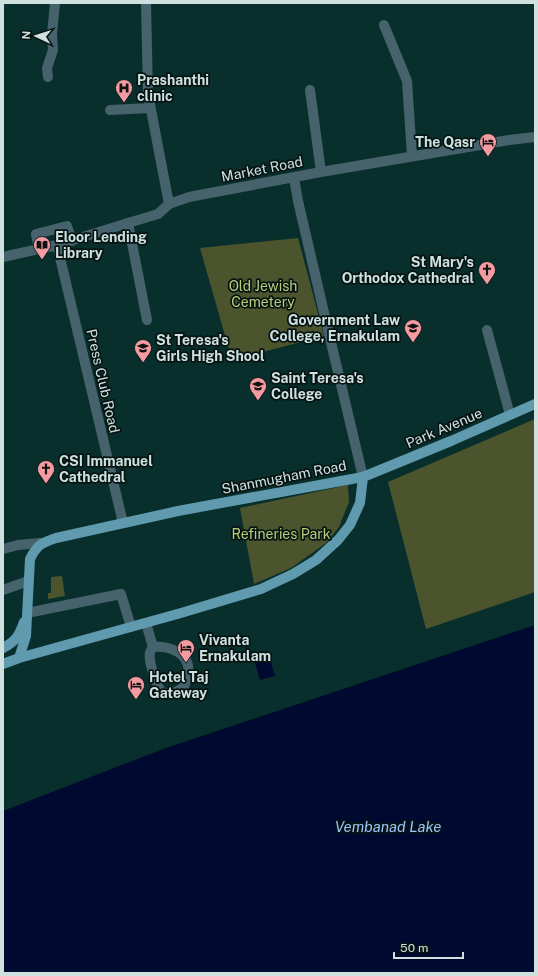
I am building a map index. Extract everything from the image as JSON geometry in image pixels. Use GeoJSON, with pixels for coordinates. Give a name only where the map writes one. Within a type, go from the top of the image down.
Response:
{"type":"FeatureCollection","features":[{"type":"Feature","properties":{"kind":"main road","name":"Park Avenue"},"geometry":{"type":"LineString","coordinates":[[364,477],[535,404]]}},
{"type":"Feature","properties":{"kind":"main road","name":"Shanmugham Road"},"geometry":{"type":"LineString","coordinates":[[3,664],[19,658],[261,590],[294,574],[316,560],[338,540],[350,525],[360,503],[364,477],[193,508],[56,538],[40,543]]}},
{"type":"Feature","properties":{"kind":"main road"},"geometry":{"type":"LineString","coordinates":[[19,658],[26,636],[30,559],[40,543]]}},
{"type":"Feature","properties":{"kind":"main road"},"geometry":{"type":"LineString","coordinates":[[3,648],[13,642],[20,633],[27,613]]}},
{"type":"Feature","properties":{"kind":"main road"},"geometry":{"type":"LineString","coordinates":[[13,642],[19,658]]}},
{"type":"Feature","properties":{"kind":"street"},"geometry":{"type":"LineString","coordinates":[[48,77],[48,68],[53,50],[52,34],[56,3]]}},
{"type":"Feature","properties":{"kind":"street"},"geometry":{"type":"LineString","coordinates":[[146,3],[148,94],[169,204]]}},
{"type":"Feature","properties":{"kind":"street"},"geometry":{"type":"LineString","coordinates":[[384,25],[406,81],[412,156]]}},
{"type":"Feature","properties":{"kind":"street"},"geometry":{"type":"LineString","coordinates":[[310,90],[321,172]]}},
{"type":"Feature","properties":{"kind":"street"},"geometry":{"type":"LineString","coordinates":[[110,110],[150,108]]}},
{"type":"Feature","properties":{"kind":"street","name":"Market Road"},"geometry":{"type":"LineString","coordinates":[[3,256],[72,241],[158,214],[169,204],[189,197],[412,156],[535,137]]}},
{"type":"Feature","properties":{"kind":"street"},"geometry":{"type":"LineString","coordinates":[[294,178],[328,334],[364,477]]}},
{"type":"Feature","properties":{"kind":"street"},"geometry":{"type":"LineString","coordinates":[[128,223],[148,320]]}},
{"type":"Feature","properties":{"kind":"street"},"geometry":{"type":"LineString","coordinates":[[39,249],[36,234],[67,226],[72,241]]}},
{"type":"Feature","properties":{"kind":"street","name":"Press Club Road"},"geometry":{"type":"LineString","coordinates":[[57,245],[123,523]]}},
{"type":"Feature","properties":{"kind":"street"},"geometry":{"type":"LineString","coordinates":[[487,330],[510,415]]}},
{"type":"Feature","properties":{"kind":"street"},"geometry":{"type":"LineString","coordinates":[[3,549],[18,545],[40,543]]}},
{"type":"Feature","properties":{"kind":"street"},"geometry":{"type":"LineString","coordinates":[[3,590],[28,581]]}},
{"type":"Feature","properties":{"kind":"street"},"geometry":{"type":"LineString","coordinates":[[27,613],[121,594],[131,626]]}},
{"type":"Feature","properties":{"kind":"street"},"geometry":{"type":"LineString","coordinates":[[146,623],[153,647],[150,653],[150,660],[158,688],[162,693],[172,694],[184,687],[189,673],[187,662],[181,653],[171,648],[159,646],[153,647]]}},
{"type":"Feature","properties":{"kind":"green space","name":"Old Jewish Cemetery"},"geometry":{"type":"Polygon","coordinates":[[[298,238],[324,336],[232,360],[200,248],[298,238]]]}},
{"type":"Feature","properties":{"kind":"green space"},"geometry":{"type":"Polygon","coordinates":[[[535,419],[535,592],[426,629],[388,482],[535,419]]]}},
{"type":"Feature","properties":{"kind":"green space","name":"Refineries Park"},"geometry":{"type":"Polygon","coordinates":[[[348,485],[349,502],[339,527],[326,543],[291,568],[254,584],[240,508],[348,485]]]}},
{"type":"Feature","properties":{"kind":"green space"},"geometry":{"type":"Polygon","coordinates":[[[62,576],[65,596],[48,599],[48,593],[51,593],[51,577],[62,576]]]}},
{"type":"Feature","properties":{"kind":"water","name":"Vembanad Lake"},"geometry":{"type":"Polygon","coordinates":[[[535,625],[535,973],[3,973],[3,811],[163,749],[535,625]]]}},
{"type":"Feature","properties":{"kind":"water"},"geometry":{"type":"Polygon","coordinates":[[[269,655],[275,676],[260,680],[254,660],[269,655]]]}},
{"type":"Feature","properties":{"kind":"place","name":"Prashanthi clinic"},"geometry":{"type":"Point","coordinates":[124,103]}},
{"type":"Feature","properties":{"kind":"place","name":"The Qasr"},"geometry":{"type":"Point","coordinates":[488,157]}},
{"type":"Feature","properties":{"kind":"place","name":"Eloor Lending Library"},"geometry":{"type":"Point","coordinates":[42,260]}},
{"type":"Feature","properties":{"kind":"place","name":"St Mary's Orthodox Cathedral"},"geometry":{"type":"Point","coordinates":[487,285]}},
{"type":"Feature","properties":{"kind":"place","name":"Government Law College, Ernakulam"},"geometry":{"type":"Point","coordinates":[413,343]}},
{"type":"Feature","properties":{"kind":"place","name":"St Teresa's Girls High Shool"},"geometry":{"type":"Point","coordinates":[143,363]}},
{"type":"Feature","properties":{"kind":"place","name":"Saint Teresa's College"},"geometry":{"type":"Point","coordinates":[258,401]}},
{"type":"Feature","properties":{"kind":"place","name":"CSI Immanuel Cathedral"},"geometry":{"type":"Point","coordinates":[46,484]}},
{"type":"Feature","properties":{"kind":"place","name":"Vivanta Ernakulam"},"geometry":{"type":"Point","coordinates":[186,663]}},
{"type":"Feature","properties":{"kind":"place","name":"Hotel Taj Gateway"},"geometry":{"type":"Point","coordinates":[136,700]}}]}
